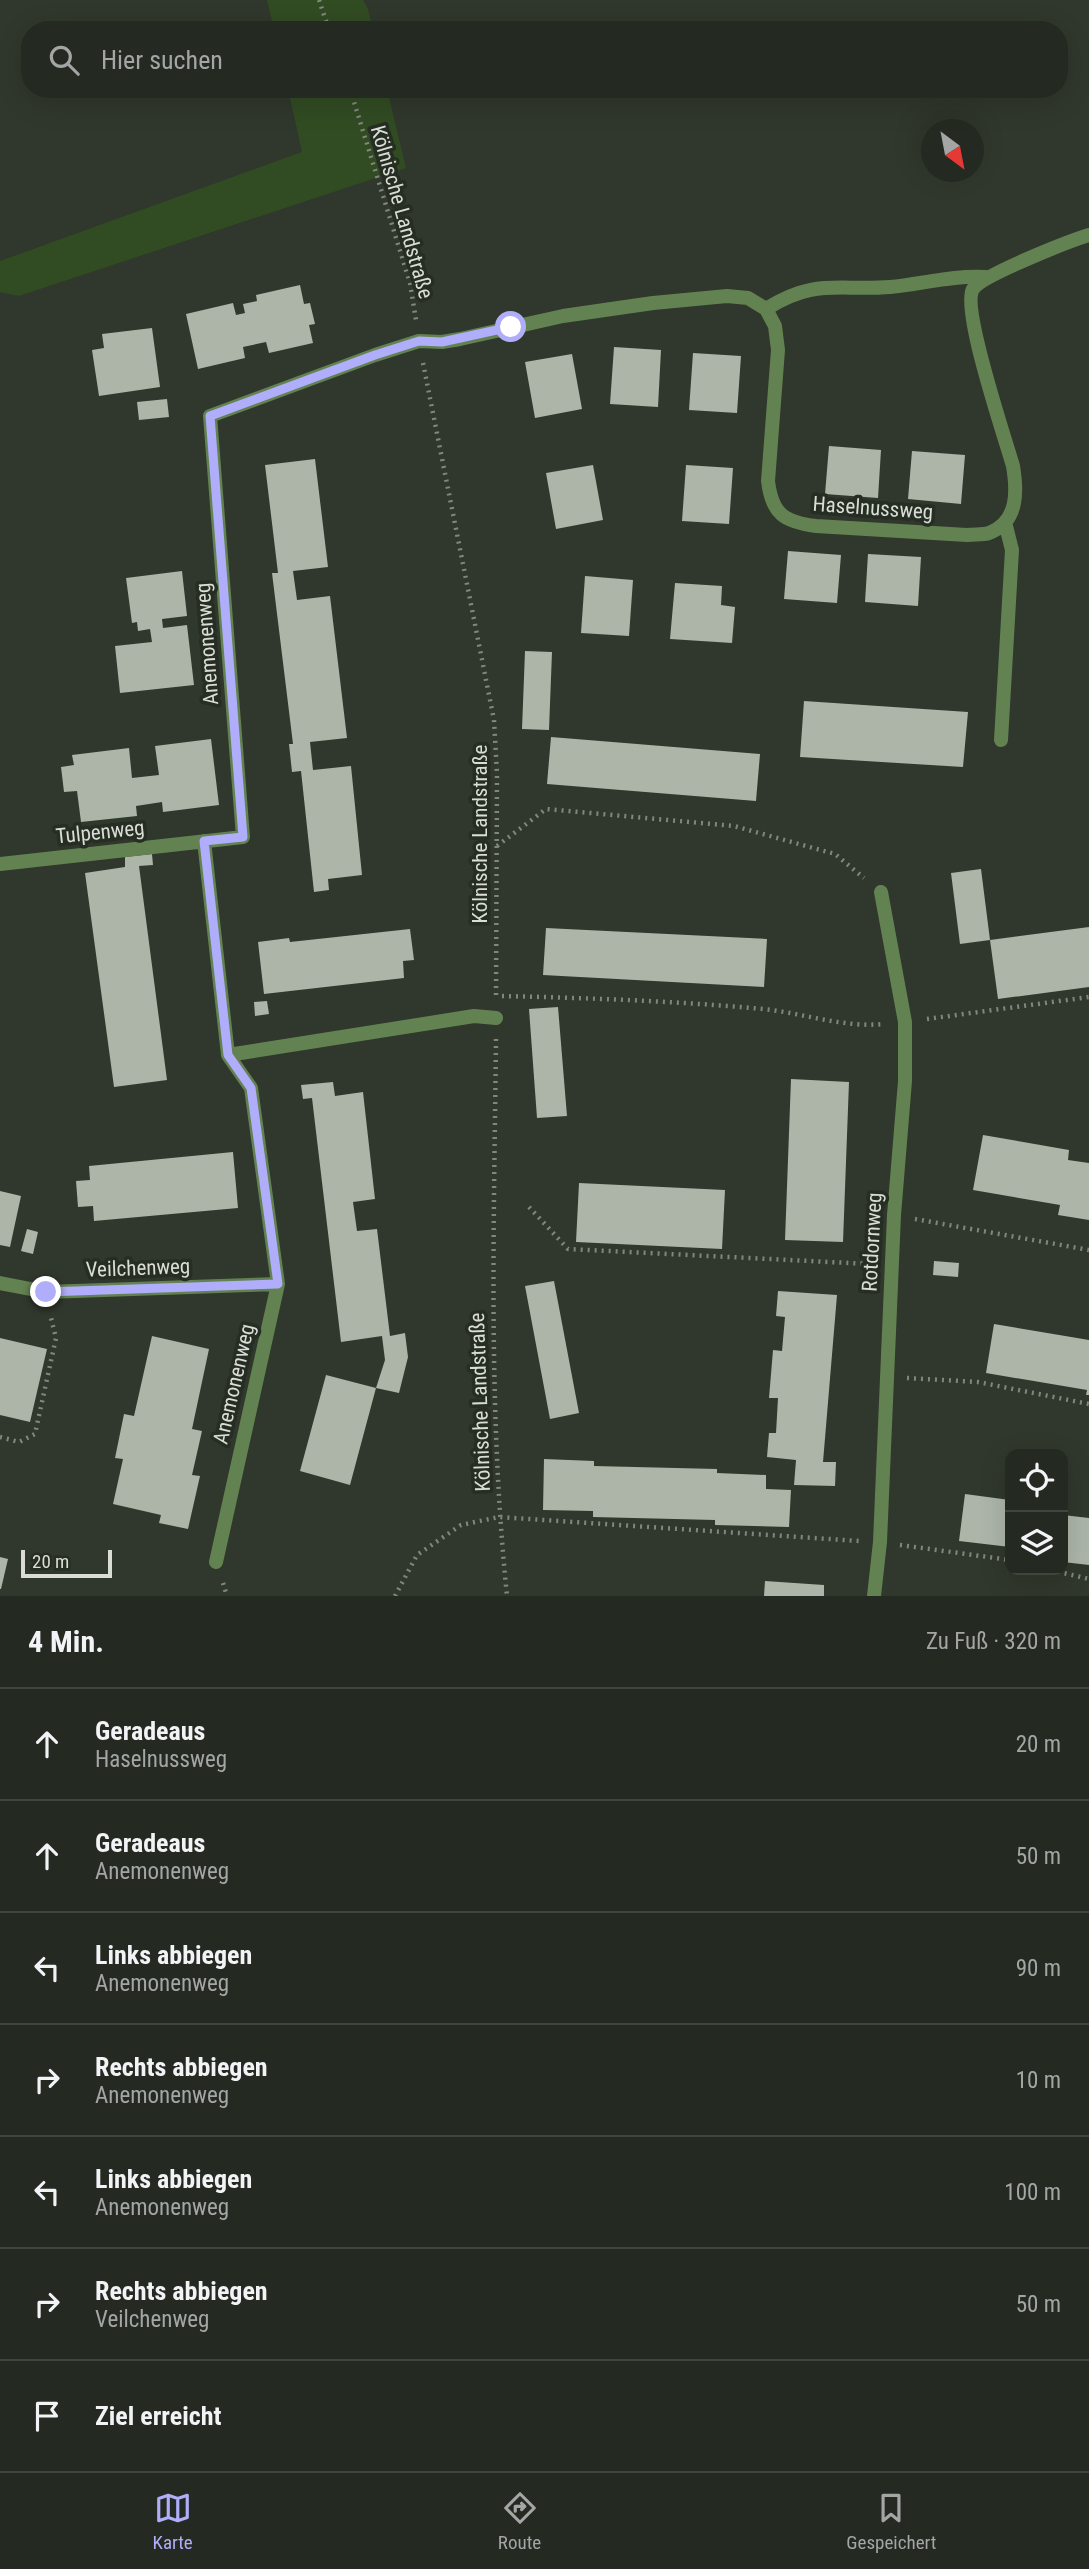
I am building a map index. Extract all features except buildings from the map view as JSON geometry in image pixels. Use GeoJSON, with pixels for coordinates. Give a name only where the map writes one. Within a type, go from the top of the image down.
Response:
{"type":"FeatureCollection","features":[{"type":"Feature","properties":{"kind":"street"},"geometry":{"type":"LineString","coordinates":[[1001,740],[1012,550],[1005,522],[1014,507],[1017,488],[969,306],[972,289],[986,277],[1089,235]]}},
{"type":"Feature","properties":{"kind":"street"},"geometry":{"type":"LineString","coordinates":[[419,341],[442,342],[563,316],[653,303],[727,296],[748,298],[766,309],[787,295],[815,287],[890,287],[947,278],[986,277]]}},
{"type":"Feature","properties":{"kind":"street","name":"Haselnussweg"},"geometry":{"type":"LineString","coordinates":[[766,309],[775,326],[778,350],[768,481],[770,500],[781,514],[795,523],[816,526],[967,535],[989,533],[1005,522]]}},
{"type":"Feature","properties":{"kind":"street","name":"Anemonenweg"},"geometry":{"type":"LineString","coordinates":[[216,1562],[278,1284],[251,1088],[228,1055],[204,841],[243,837],[210,416],[419,341]]}},
{"type":"Feature","properties":{"kind":"street","name":"Tulpenweg"},"geometry":{"type":"LineString","coordinates":[[0,864],[204,841]]}},
{"type":"Feature","properties":{"kind":"street","name":"Rotdornweg"},"geometry":{"type":"LineString","coordinates":[[874,1596],[880,1542],[894,1215],[905,1081],[905,1022],[881,891]]}},
{"type":"Feature","properties":{"kind":"street"},"geometry":{"type":"LineString","coordinates":[[228,1055],[474,1016],[496,1018]]}},
{"type":"Feature","properties":{"kind":"street","name":"Veilchenweg"},"geometry":{"type":"LineString","coordinates":[[0,1283],[46,1292],[278,1284]]}},
{"type":"Feature","properties":{"kind":"path"},"geometry":{"type":"LineString","coordinates":[[319,0],[327,21]]}},
{"type":"Feature","properties":{"kind":"path","name":"Kölnische Landstraße"},"geometry":{"type":"LineString","coordinates":[[353,98],[410,283],[419,341],[494,720],[497,846],[492,1317],[499,1517],[507,1596]]}},
{"type":"Feature","properties":{"kind":"path"},"geometry":{"type":"LineString","coordinates":[[497,846],[546,809],[734,826],[835,854],[881,891]]}},
{"type":"Feature","properties":{"kind":"path"},"geometry":{"type":"LineString","coordinates":[[496,996],[604,999],[765,1009],[865,1026],[1089,997]]}},
{"type":"Feature","properties":{"kind":"path"},"geometry":{"type":"LineString","coordinates":[[530,1207],[568,1249],[892,1265]]}},
{"type":"Feature","properties":{"kind":"path"},"geometry":{"type":"LineString","coordinates":[[894,1215],[1089,1250]]}},
{"type":"Feature","properties":{"kind":"path"},"geometry":{"type":"LineString","coordinates":[[0,1437],[19,1442],[35,1434],[56,1338],[46,1292]]}},
{"type":"Feature","properties":{"kind":"path"},"geometry":{"type":"LineString","coordinates":[[887,1376],[978,1382],[1089,1404]]}},
{"type":"Feature","properties":{"kind":"path"},"geometry":{"type":"LineString","coordinates":[[395,1596],[417,1555],[461,1525],[499,1517],[880,1542],[1005,1559]]}},
{"type":"Feature","properties":{"kind":"path"},"geometry":{"type":"LineString","coordinates":[[1068,1574],[1089,1579]]}},
{"type":"Feature","properties":{"kind":"green space"},"geometry":{"type":"Polygon","coordinates":[[[267,0],[363,0],[371,21],[272,21],[267,0]]]}},
{"type":"Feature","properties":{"kind":"green space"},"geometry":{"type":"Polygon","coordinates":[[[290,98],[389,98],[406,168],[19,296],[0,292],[0,261],[302,152],[290,98]]]}},
{"type":"Feature","properties":{"kind":"route"},"geometry":{"type":"LineString","coordinates":[[46,1292],[278,1284],[251,1088],[228,1055],[204,841],[243,837],[210,416],[419,341],[442,342],[511,327]]}}]}
